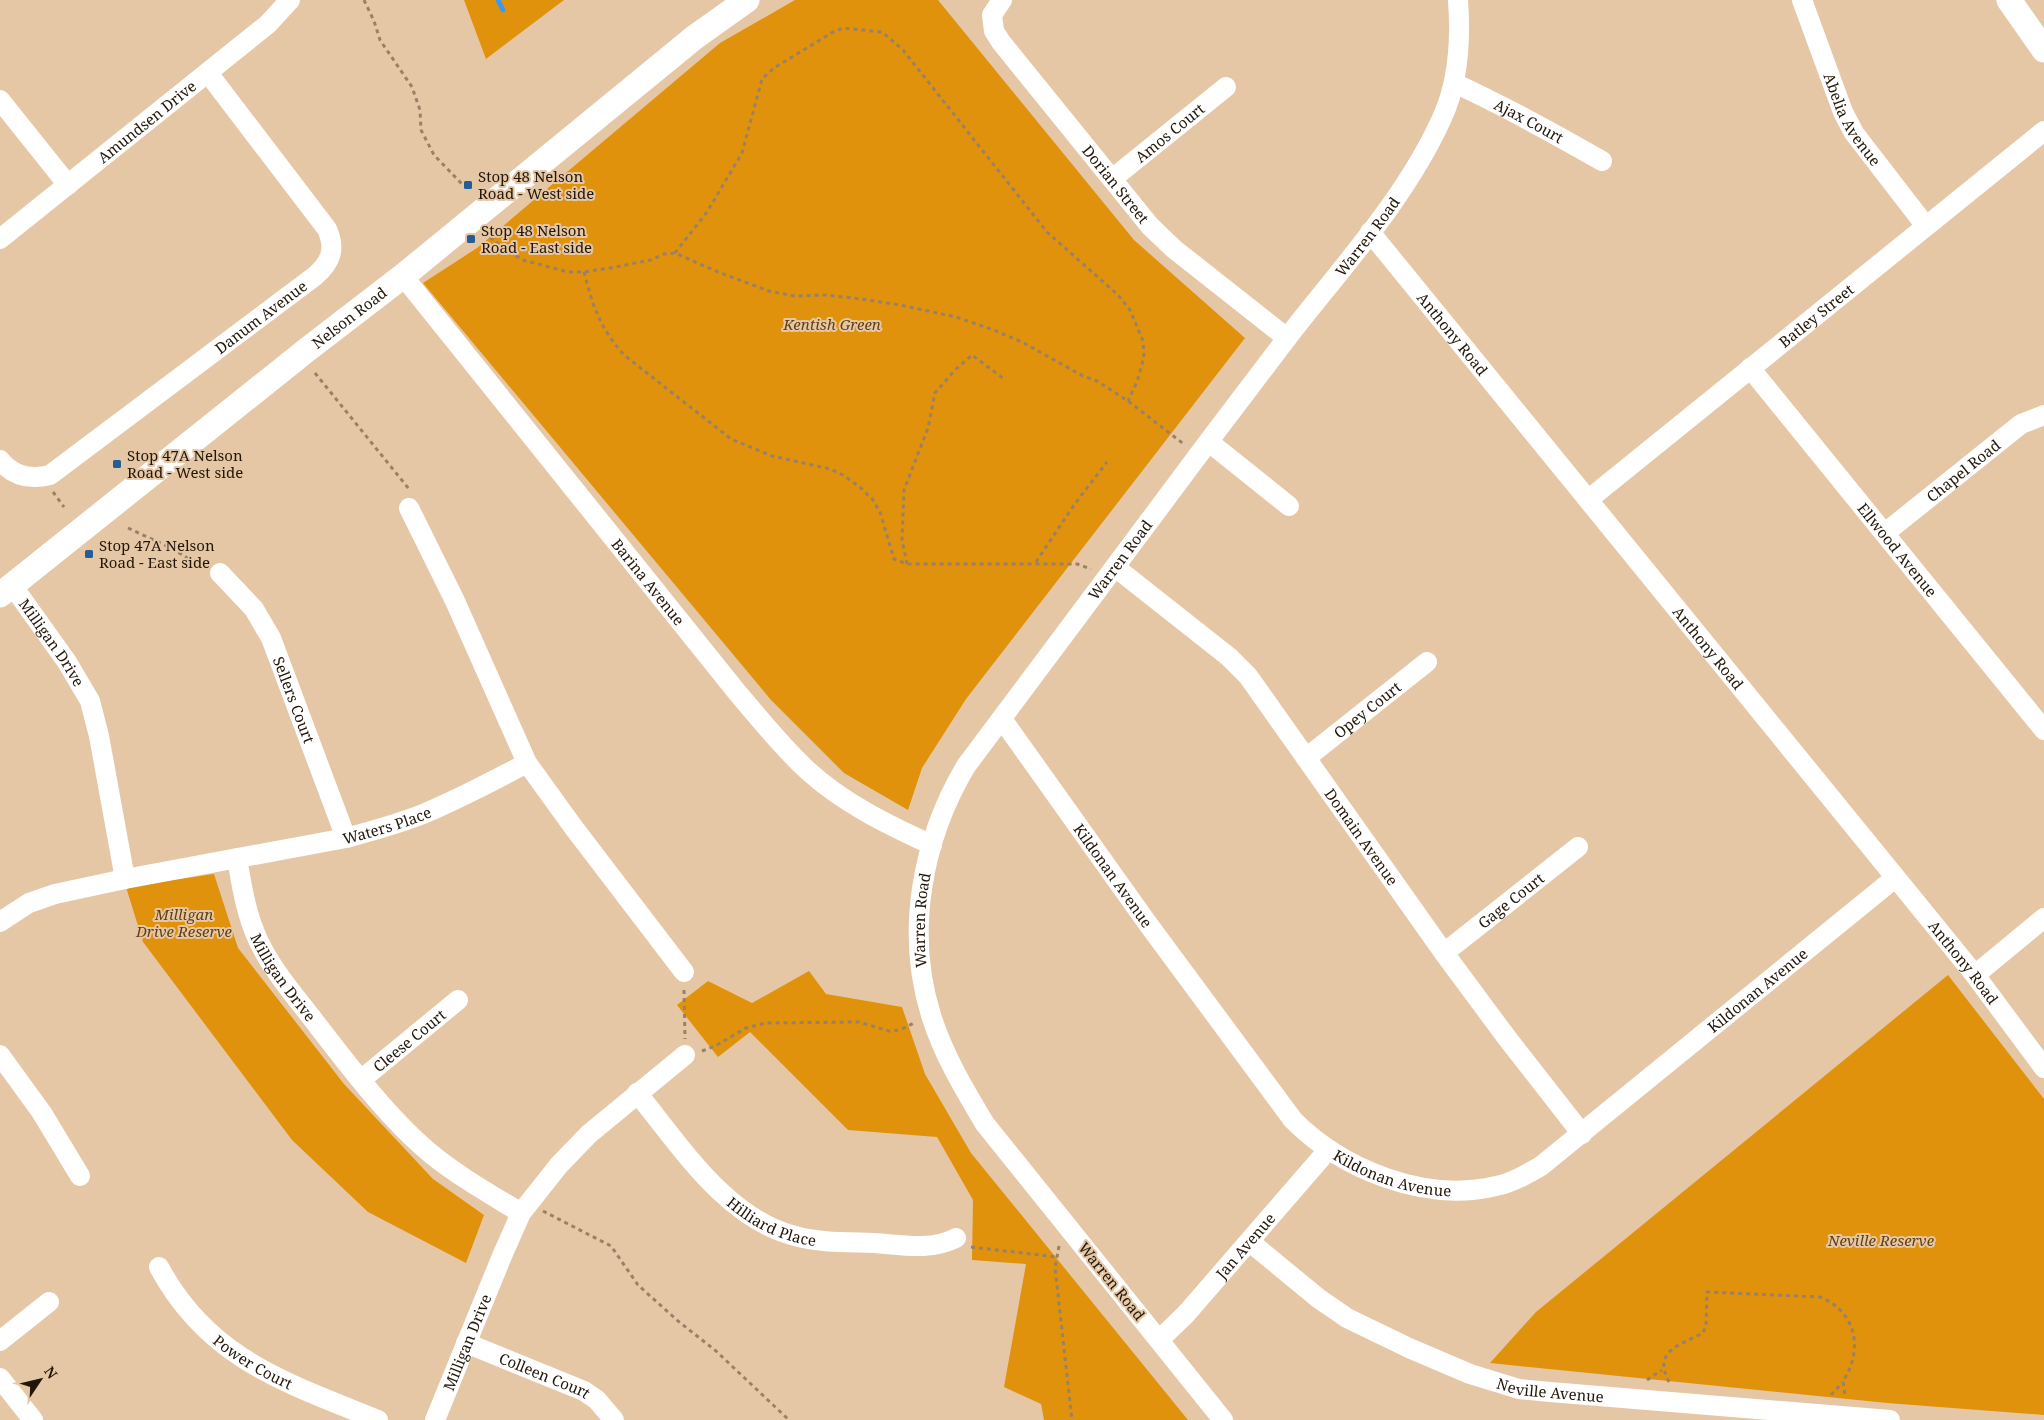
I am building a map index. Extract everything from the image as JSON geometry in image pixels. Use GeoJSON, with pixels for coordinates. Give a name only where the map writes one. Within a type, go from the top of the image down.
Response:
{"type":"FeatureCollection","features":[{"type":"Feature","properties":{"kind":"main road","name":"Nelson Road"},"geometry":{"type":"LineString","coordinates":[[695,37],[717,10],[729,0]]}},
{"type":"Feature","properties":{"kind":"main road","name":"Nelson Road"},"geometry":{"type":"LineString","coordinates":[[6,590],[403,276],[695,37],[747,0]]}},
{"type":"Feature","properties":{"kind":"main road"},"geometry":{"type":"LineString","coordinates":[[2009,0],[2044,50]]}},
{"type":"Feature","properties":{"kind":"street","name":"Amundsen Drive"},"geometry":{"type":"LineString","coordinates":[[0,239],[208,73],[279,14],[290,0]]}},
{"type":"Feature","properties":{"kind":"street","name":"Dorian Street"},"geometry":{"type":"LineString","coordinates":[[1002,0],[992,15],[992,23],[997,36],[1150,226],[1174,249],[1287,338]]}},
{"type":"Feature","properties":{"kind":"street","name":"Warren Road"},"geometry":{"type":"LineString","coordinates":[[1223,1420],[984,1124],[956,1075],[931,1016],[920,963],[918,933],[920,899],[932,845],[941,818],[955,783],[971,758],[1287,338],[1370,232],[1420,162],[1443,116],[1454,83],[1459,50],[1458,0]]}},
{"type":"Feature","properties":{"kind":"street","name":"Abelia Avenue"},"geometry":{"type":"LineString","coordinates":[[1802,0],[1843,112],[1854,133],[1925,225]]}},
{"type":"Feature","properties":{"kind":"street","name":"Danum Avenue"},"geometry":{"type":"LineString","coordinates":[[0,460],[13,473],[34,477],[50,475],[315,276],[327,264],[332,248],[332,239],[327,229],[208,73]]}},
{"type":"Feature","properties":{"kind":"street","name":"Ajax Court"},"geometry":{"type":"LineString","coordinates":[[1454,83],[1491,99],[1539,124],[1602,161]]}},
{"type":"Feature","properties":{"kind":"street","name":"Amos Court"},"geometry":{"type":"LineString","coordinates":[[1112,179],[1226,87]]}},
{"type":"Feature","properties":{"kind":"street"},"geometry":{"type":"LineString","coordinates":[[0,100],[68,185]]}},
{"type":"Feature","properties":{"kind":"street","name":"Batley Street"},"geometry":{"type":"LineString","coordinates":[[1589,499],[2044,130]]}},
{"type":"Feature","properties":{"kind":"street","name":"Anthony Road"},"geometry":{"type":"LineString","coordinates":[[1370,232],[1975,975],[2044,1068]]}},
{"type":"Feature","properties":{"kind":"street","name":"Barina Avenue"},"geometry":{"type":"LineString","coordinates":[[403,276],[717,668],[779,742],[809,772],[829,788],[887,824],[932,845]]}},
{"type":"Feature","properties":{"kind":"street","name":"Ellwood Avenue"},"geometry":{"type":"LineString","coordinates":[[1750,368],[2044,730]]}},
{"type":"Feature","properties":{"kind":"street","name":"Chapel Road"},"geometry":{"type":"LineString","coordinates":[[1885,533],[2021,424],[2044,415]]}},
{"type":"Feature","properties":{"kind":"street"},"geometry":{"type":"LineString","coordinates":[[1204,449],[1289,506]]}},
{"type":"Feature","properties":{"kind":"street"},"geometry":{"type":"LineString","coordinates":[[409,498],[527,763],[684,972]]}},
{"type":"Feature","properties":{"kind":"street","name":"Sellers Court"},"geometry":{"type":"LineString","coordinates":[[220,573],[254,610],[271,638],[346,838]]}},
{"type":"Feature","properties":{"kind":"street","name":"Domain Avenue"},"geometry":{"type":"LineString","coordinates":[[1110,573],[1239,666],[1258,690],[1444,953],[1582,1134]]}},
{"type":"Feature","properties":{"kind":"street","name":"Milligan Drive"},"geometry":{"type":"LineString","coordinates":[[6,590],[74,673],[90,702],[99,736],[125,879]]}},
{"type":"Feature","properties":{"kind":"street","name":"Opey Court"},"geometry":{"type":"LineString","coordinates":[[1306,758],[1427,662]]}},
{"type":"Feature","properties":{"kind":"street","name":"Kildonan Avenue"},"geometry":{"type":"LineString","coordinates":[[1002,719],[1148,924],[1293,1120],[1328,1150],[1359,1167],[1393,1180],[1442,1189],[1472,1189],[1496,1186],[1529,1173],[1582,1134],[1895,878]]}},
{"type":"Feature","properties":{"kind":"street","name":"Waters Place"},"geometry":{"type":"LineString","coordinates":[[237,858],[346,838],[422,814],[527,763]]}},
{"type":"Feature","properties":{"kind":"street","name":"Gage Court"},"geometry":{"type":"LineString","coordinates":[[1444,953],[1578,847]]}},
{"type":"Feature","properties":{"kind":"street"},"geometry":{"type":"LineString","coordinates":[[0,922],[29,903],[55,894],[237,858]]}},
{"type":"Feature","properties":{"kind":"street","name":"Milligan Drive"},"geometry":{"type":"LineString","coordinates":[[237,858],[249,915],[259,943],[271,963],[362,1079],[404,1128],[429,1152],[458,1174],[525,1208],[466,1343],[435,1420]]}},
{"type":"Feature","properties":{"kind":"street"},"geometry":{"type":"LineString","coordinates":[[1975,975],[2044,918]]}},
{"type":"Feature","properties":{"kind":"street","name":"Cleese Court"},"geometry":{"type":"LineString","coordinates":[[362,1079],[458,1000]]}},
{"type":"Feature","properties":{"kind":"street"},"geometry":{"type":"LineString","coordinates":[[525,1208],[576,1146],[685,1054]]}},
{"type":"Feature","properties":{"kind":"street"},"geometry":{"type":"LineString","coordinates":[[0,1055],[42,1113],[80,1176]]}},
{"type":"Feature","properties":{"kind":"street","name":"Hilliard Place"},"geometry":{"type":"LineString","coordinates":[[637,1094],[724,1197],[745,1214],[767,1226],[797,1237],[828,1241],[934,1246],[956,1238]]}},
{"type":"Feature","properties":{"kind":"street","name":"Jan Avenue"},"geometry":{"type":"LineString","coordinates":[[1159,1340],[1183,1318],[1328,1150]]}},
{"type":"Feature","properties":{"kind":"street","name":"Neville Avenue"},"geometry":{"type":"LineString","coordinates":[[1250,1242],[1318,1298],[1346,1318],[1446,1364],[1508,1386],[1550,1392],[1890,1420]]}},
{"type":"Feature","properties":{"kind":"street","name":"Power Court"},"geometry":{"type":"LineString","coordinates":[[159,1267],[176,1296],[204,1329],[218,1340],[263,1370],[378,1420]]}},
{"type":"Feature","properties":{"kind":"street"},"geometry":{"type":"LineString","coordinates":[[0,1341],[49,1302]]}},
{"type":"Feature","properties":{"kind":"street","name":"Colleen Court"},"geometry":{"type":"LineString","coordinates":[[466,1343],[584,1391],[597,1400],[614,1420]]}},
{"type":"Feature","properties":{"kind":"street"},"geometry":{"type":"LineString","coordinates":[[4,1382],[34,1420]]}},
{"type":"Feature","properties":{"kind":"path"},"geometry":{"type":"LineString","coordinates":[[364,0],[380,40],[412,88],[420,110],[422,130],[434,155],[462,184]]}},
{"type":"Feature","properties":{"kind":"path"},"geometry":{"type":"LineString","coordinates":[[675,252],[706,212],[742,153],[762,79],[790,57],[843,28],[882,32],[903,50],[1047,232],[1118,296],[1130,310],[1143,340],[1144,357],[1137,382],[1128,402]]}},
{"type":"Feature","properties":{"kind":"path"},"geometry":{"type":"LineString","coordinates":[[490,237],[504,249],[523,260],[568,272],[584,272],[651,260],[664,254],[675,252],[718,272],[769,291],[795,296],[826,296],[900,305],[974,323],[1053,358],[1097,382],[1204,449]]}},
{"type":"Feature","properties":{"kind":"path"},"geometry":{"type":"LineString","coordinates":[[584,272],[595,312],[612,341],[624,355],[731,439],[772,456],[830,470],[843,475],[861,488],[873,500],[880,512],[894,559],[907,564],[1077,564],[1110,573]]}},
{"type":"Feature","properties":{"kind":"path"},"geometry":{"type":"LineString","coordinates":[[907,564],[902,540],[904,490],[928,428],[935,393],[955,370],[972,355],[1004,379]]}},
{"type":"Feature","properties":{"kind":"path"},"geometry":{"type":"LineString","coordinates":[[315,373],[409,498]]}},
{"type":"Feature","properties":{"kind":"path"},"geometry":{"type":"LineString","coordinates":[[1035,563],[1074,505],[1107,462]]}},
{"type":"Feature","properties":{"kind":"path"},"geometry":{"type":"LineString","coordinates":[[128,528],[173,549],[197,564]]}},
{"type":"Feature","properties":{"kind":"path"},"geometry":{"type":"LineString","coordinates":[[684,972],[685,1054],[715,1046],[746,1028],[766,1023],[859,1022],[889,1030],[900,1030],[931,1016]]}},
{"type":"Feature","properties":{"kind":"path"},"geometry":{"type":"LineString","coordinates":[[525,1208],[611,1246],[638,1285],[678,1321],[716,1351],[789,1420]]}},
{"type":"Feature","properties":{"kind":"path"},"geometry":{"type":"LineString","coordinates":[[1064,1223],[1055,1268],[1072,1420]]}},
{"type":"Feature","properties":{"kind":"path"},"geometry":{"type":"LineString","coordinates":[[956,1238],[971,1248],[1057,1257]]}},
{"type":"Feature","properties":{"kind":"path"},"geometry":{"type":"LineString","coordinates":[[1668,1382],[1662,1370],[1664,1359],[1681,1342],[1703,1333],[1706,1326],[1707,1292],[1820,1297],[1832,1301],[1843,1312],[1850,1323],[1854,1340],[1854,1357],[1850,1371],[1831,1395]]}},
{"type":"Feature","properties":{"kind":"path"},"geometry":{"type":"LineString","coordinates":[[1648,1380],[1662,1370]]}},
{"type":"Feature","properties":{"kind":"path"},"geometry":{"type":"LineString","coordinates":[[1843,1381],[1846,1396]]}},
{"type":"Feature","properties":{"kind":"green space"},"geometry":{"type":"Polygon","coordinates":[[[464,0],[564,0],[486,59],[464,0]]]}},
{"type":"Feature","properties":{"kind":"green space","name":"Kentish Green"},"geometry":{"type":"Polygon","coordinates":[[[795,0],[938,0],[1134,240],[1245,338],[966,699],[922,768],[908,810],[844,773],[771,700],[423,283],[477,248],[720,43],[795,0]]]}},
{"type":"Feature","properties":{"kind":"green space","name":"Milligan Drive Reserve"},"geometry":{"type":"Polygon","coordinates":[[[214,874],[238,948],[344,1084],[433,1179],[484,1215],[466,1263],[368,1212],[292,1140],[143,942],[126,887],[214,874]]]}},
{"type":"Feature","properties":{"kind":"green space"},"geometry":{"type":"Polygon","coordinates":[[[809,971],[826,994],[902,1007],[925,1074],[971,1153],[1188,1420],[1044,1420],[1041,1404],[1004,1387],[1026,1264],[972,1260],[973,1200],[937,1137],[848,1130],[750,1032],[718,1057],[677,1005],[708,981],[752,1003],[809,971]]]}},
{"type":"Feature","properties":{"kind":"green space","name":"Neville Reserve"},"geometry":{"type":"Polygon","coordinates":[[[1948,975],[2044,1099],[2044,1415],[1887,1403],[1490,1363],[1536,1312],[1948,975]]]}},
{"type":"Feature","properties":{"kind":"waterway"},"geometry":{"type":"LineString","coordinates":[[498,0],[503,10]]}},
{"type":"Feature","properties":{"kind":"place","name":"Stop 48 Nelson Road - West side"},"geometry":{"type":"Point","coordinates":[468,185]}},
{"type":"Feature","properties":{"kind":"place","name":"Stop 48 Nelson Road - East side"},"geometry":{"type":"Point","coordinates":[471,239]}},
{"type":"Feature","properties":{"kind":"place","name":"Stop 47A Nelson Road - West side"},"geometry":{"type":"Point","coordinates":[117,464]}},
{"type":"Feature","properties":{"kind":"place","name":"Stop 47A Nelson Road - East side"},"geometry":{"type":"Point","coordinates":[89,554]}}]}
